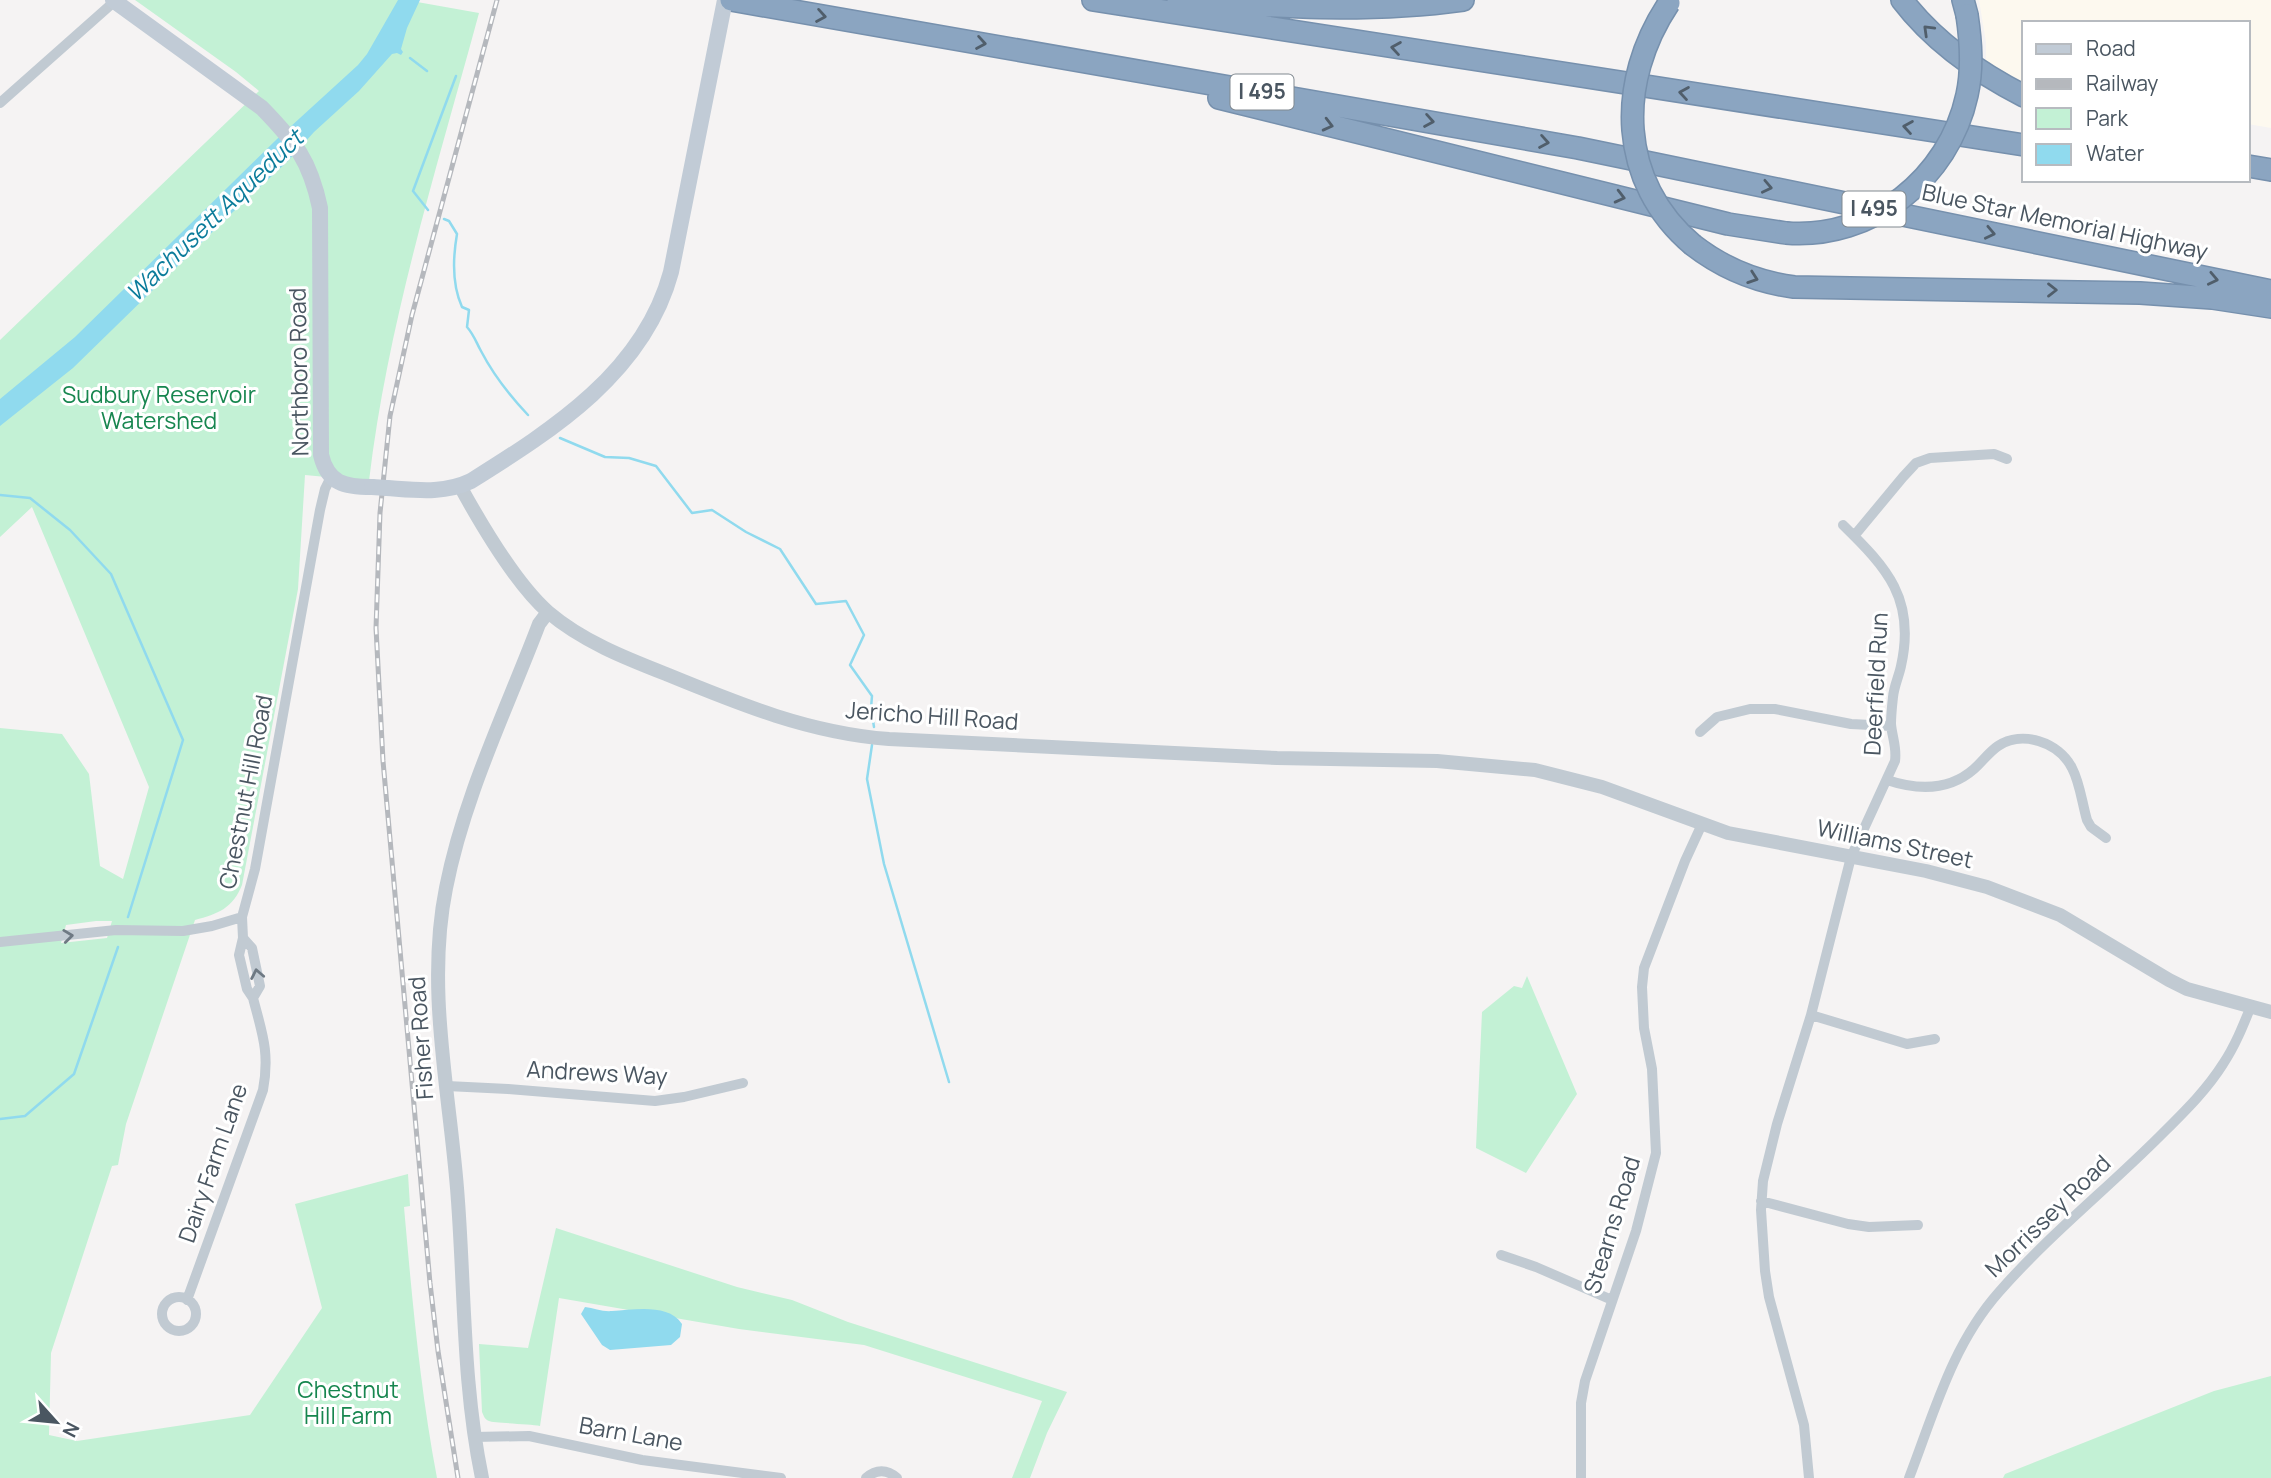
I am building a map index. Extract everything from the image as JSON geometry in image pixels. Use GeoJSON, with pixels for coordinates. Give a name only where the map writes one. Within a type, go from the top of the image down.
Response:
{"type":"FeatureCollection","features":[{"type":"Feature","properties":{"kind":"highway","name":"I 495"},"geometry":{"type":"LineString","coordinates":[[731,0],[1048,55]]}},
{"type":"Feature","properties":{"kind":"highway"},"geometry":{"type":"LineString","coordinates":[[1093,0],[2022,145]]}},
{"type":"Feature","properties":{"kind":"highway"},"geometry":{"type":"LineString","coordinates":[[1178,0],[1351,7],[1463,0]]}},
{"type":"Feature","properties":{"kind":"highway"},"geometry":{"type":"LineString","coordinates":[[1902,0],[1924,26],[1959,57],[2022,95]]}},
{"type":"Feature","properties":{"kind":"highway"},"geometry":{"type":"LineString","coordinates":[[1670,1],[1649,37],[1638,69],[1632,103],[1633,136],[1640,168],[1652,195],[1669,221],[1693,245],[1720,264],[1767,283],[1794,287],[2149,293],[2212,298],[2271,307]]}},
{"type":"Feature","properties":{"kind":"highway"},"geometry":{"type":"LineString","coordinates":[[1048,55],[1728,224],[1786,233],[1825,232],[1864,221],[1904,197],[1930,172],[1952,139],[1967,96],[1971,54],[1965,7]]}},
{"type":"Feature","properties":{"kind":"highway","name":"Blue Star Memorial Highway"},"geometry":{"type":"LineString","coordinates":[[1048,55],[1589,150],[2271,291]]}},
{"type":"Feature","properties":{"kind":"highway"},"geometry":{"type":"LineString","coordinates":[[2250,166],[2271,170]]}},
{"type":"Feature","properties":{"kind":"highway"},"geometry":{"type":"LineString","coordinates":[[2250,180],[2271,183]]}},
{"type":"Feature","properties":{"kind":"main road","name":"Northboro Road"},"geometry":{"type":"LineString","coordinates":[[114,1],[262,108],[281,127],[302,155],[311,171],[320,208],[320,447],[323,464],[331,477],[343,484],[428,491],[460,486],[497,465],[589,398],[624,362],[649,326],[671,272],[725,0]]}},
{"type":"Feature","properties":{"kind":"street","name":"Northboro Road"},"geometry":{"type":"LineString","coordinates":[[0,103],[114,1]]}},
{"type":"Feature","properties":{"kind":"street"},"geometry":{"type":"LineString","coordinates":[[1854,536],[1916,463],[1930,457],[1994,454],[2007,459]]}},
{"type":"Feature","properties":{"kind":"street","name":"Chestnut Hill Road"},"geometry":{"type":"LineString","coordinates":[[0,942],[116,930],[183,931],[242,917],[255,869],[320,510],[331,477]]}},
{"type":"Feature","properties":{"kind":"street","name":"Jericho Hill Road"},"geometry":{"type":"LineString","coordinates":[[460,486],[510,566],[548,611],[596,643],[663,673],[827,732],[855,736],[1277,758],[1437,761],[1493,766]]}},
{"type":"Feature","properties":{"kind":"street","name":"Deerfield Run"},"geometry":{"type":"LineString","coordinates":[[1843,525],[1886,569],[1899,596],[1904,636],[1901,667],[1893,695],[1891,726],[1897,749],[1895,761],[1851,857]]}},
{"type":"Feature","properties":{"kind":"street","name":"Fisher Road"},"geometry":{"type":"LineString","coordinates":[[482,1478],[468,1391],[457,1188],[439,1020],[439,929],[457,837],[473,790],[539,624],[548,611]]}},
{"type":"Feature","properties":{"kind":"street"},"geometry":{"type":"LineString","coordinates":[[1700,732],[1717,717],[1750,709],[1774,709],[1851,724],[1891,726]]}},
{"type":"Feature","properties":{"kind":"street"},"geometry":{"type":"LineString","coordinates":[[1887,780],[1923,789],[1941,786],[1960,779],[1998,746],[2007,742],[2028,738],[2044,742],[2055,748],[2073,768],[2087,820],[2091,827],[2106,838]]}},
{"type":"Feature","properties":{"kind":"street","name":"Williams Street"},"geometry":{"type":"LineString","coordinates":[[1493,766],[1535,770],[1572,778],[1752,839],[1926,871],[1987,887],[2040,906],[2080,925],[2187,989],[2271,1012]]}},
{"type":"Feature","properties":{"kind":"street","name":"Stearns Road"},"geometry":{"type":"LineString","coordinates":[[1581,1478],[1581,1402],[1590,1360],[1636,1231],[1656,1153],[1652,1069],[1644,1028],[1644,968],[1702,824]]}},
{"type":"Feature","properties":{"kind":"street"},"geometry":{"type":"LineString","coordinates":[[1809,1478],[1804,1425],[1769,1297],[1762,1241],[1761,1201],[1763,1181],[1777,1124],[1811,1014],[1851,857]]}},
{"type":"Feature","properties":{"kind":"street","name":"Dairy Farm Lane"},"geometry":{"type":"LineString","coordinates":[[187,1300],[263,1090],[267,1065],[266,1049],[239,955],[243,938],[242,917]]}},
{"type":"Feature","properties":{"kind":"street","name":"Morrissey Road"},"geometry":{"type":"LineString","coordinates":[[1909,1478],[1954,1360],[1980,1315],[2042,1249],[2190,1106],[2224,1062],[2251,1006]]}},
{"type":"Feature","properties":{"kind":"street"},"geometry":{"type":"LineString","coordinates":[[1811,1014],[1908,1044],[1935,1039]]}},
{"type":"Feature","properties":{"kind":"street","name":"Andrews Way"},"geometry":{"type":"LineString","coordinates":[[447,1086],[508,1088],[642,1101],[684,1097],[743,1083]]}},
{"type":"Feature","properties":{"kind":"street"},"geometry":{"type":"LineString","coordinates":[[1761,1201],[1848,1224],[1869,1227],[1918,1225]]}},
{"type":"Feature","properties":{"kind":"street"},"geometry":{"type":"LineString","coordinates":[[1501,1255],[1612,1300]]}},
{"type":"Feature","properties":{"kind":"street","name":"Barn Lane"},"geometry":{"type":"LineString","coordinates":[[474,1437],[529,1437],[709,1474],[781,1478]]}},
{"type":"Feature","properties":{"kind":"street"},"geometry":{"type":"LineString","coordinates":[[866,1478],[876,1471],[884,1471],[897,1478]]}},
{"type":"Feature","properties":{"kind":"shaded area"},"geometry":{"type":"Polygon","coordinates":[[[1979,0],[2271,0],[2271,128],[2250,124],[2250,21],[2022,21],[2022,85],[1986,67],[1986,42],[1979,0]]]}},
{"type":"Feature","properties":{"kind":"green space","name":"Sudbury Reservoir Watershed"},"geometry":{"type":"Polygon","coordinates":[[[135,0],[406,0],[479,13],[401,303],[377,421],[369,481],[305,475],[298,589],[242,885],[224,909],[195,920],[126,1124],[118,1165],[112,1166],[51,1353],[49,1435],[77,1441],[250,1415],[322,1308],[295,1204],[408,1174],[410,1206],[404,1207],[410,1275],[421,1377],[437,1478],[0,1478],[0,728],[62,734],[89,774],[100,866],[123,879],[149,787],[32,507],[0,537],[0,340],[259,91],[135,0]],[[112,921],[66,925],[61,943],[107,938],[112,921]]]}},
{"type":"Feature","properties":{"kind":"green space"},"geometry":{"type":"Polygon","coordinates":[[[1527,976],[1577,1094],[1526,1173],[1476,1148],[1482,1012],[1514,986],[1522,988],[1527,976]]]}},
{"type":"Feature","properties":{"kind":"green space"},"geometry":{"type":"Polygon","coordinates":[[[556,1228],[737,1287],[792,1300],[848,1322],[1067,1392],[1047,1433],[1030,1478],[1012,1478],[1042,1401],[864,1345],[739,1329],[559,1298],[540,1426],[489,1421],[482,1412],[479,1344],[528,1348],[556,1228]]]}},
{"type":"Feature","properties":{"kind":"green space"},"geometry":{"type":"Polygon","coordinates":[[[2271,1376],[2271,1478],[2003,1478],[2005,1474],[2214,1391],[2271,1376]]]}},
{"type":"Feature","properties":{"kind":"water","name":"Wachusett Aqueduct"},"geometry":{"type":"Polygon","coordinates":[[[398,0],[420,0],[407,28],[401,55],[392,54],[359,91],[314,132],[288,161],[73,368],[0,426],[0,399],[75,337],[277,139],[358,65],[398,0]]]}},
{"type":"Feature","properties":{"kind":"water"},"geometry":{"type":"Polygon","coordinates":[[[585,1307],[605,1311],[660,1310],[676,1317],[682,1324],[680,1337],[671,1345],[610,1350],[602,1345],[581,1314],[585,1307]]]}},
{"type":"Feature","properties":{"kind":"waterway"},"geometry":{"type":"LineString","coordinates":[[410,58],[427,71]]}},
{"type":"Feature","properties":{"kind":"waterway"},"geometry":{"type":"LineString","coordinates":[[428,210],[413,191],[456,76]]}},
{"type":"Feature","properties":{"kind":"waterway"},"geometry":{"type":"LineString","coordinates":[[444,219],[449,221],[457,234],[455,280],[462,307],[469,310],[467,327],[496,376],[528,415]]}},
{"type":"Feature","properties":{"kind":"waterway"},"geometry":{"type":"LineString","coordinates":[[560,438],[605,457],[629,458],[656,466],[692,513],[712,510],[746,532],[780,549],[816,604],[846,601],[864,635],[850,665],[872,696],[874,727]]}},
{"type":"Feature","properties":{"kind":"waterway"},"geometry":{"type":"LineString","coordinates":[[0,495],[30,498],[70,530],[111,574],[183,740],[128,917]]}},
{"type":"Feature","properties":{"kind":"waterway"},"geometry":{"type":"LineString","coordinates":[[872,745],[867,779],[884,864],[949,1082]]}},
{"type":"Feature","properties":{"kind":"waterway"},"geometry":{"type":"LineString","coordinates":[[0,1119],[25,1116],[74,1074],[118,947]]}},
{"type":"Feature","properties":{"kind":"railway"},"geometry":{"type":"LineString","coordinates":[[458,1478],[430,1283],[383,761],[376,628],[380,513],[390,416],[412,315],[497,0]]}},
{"type":"Feature","properties":{"kind":"park label","name":"Chestnut Hill Farm"},"geometry":{"type":"Point","coordinates":[348,1403]}}]}
